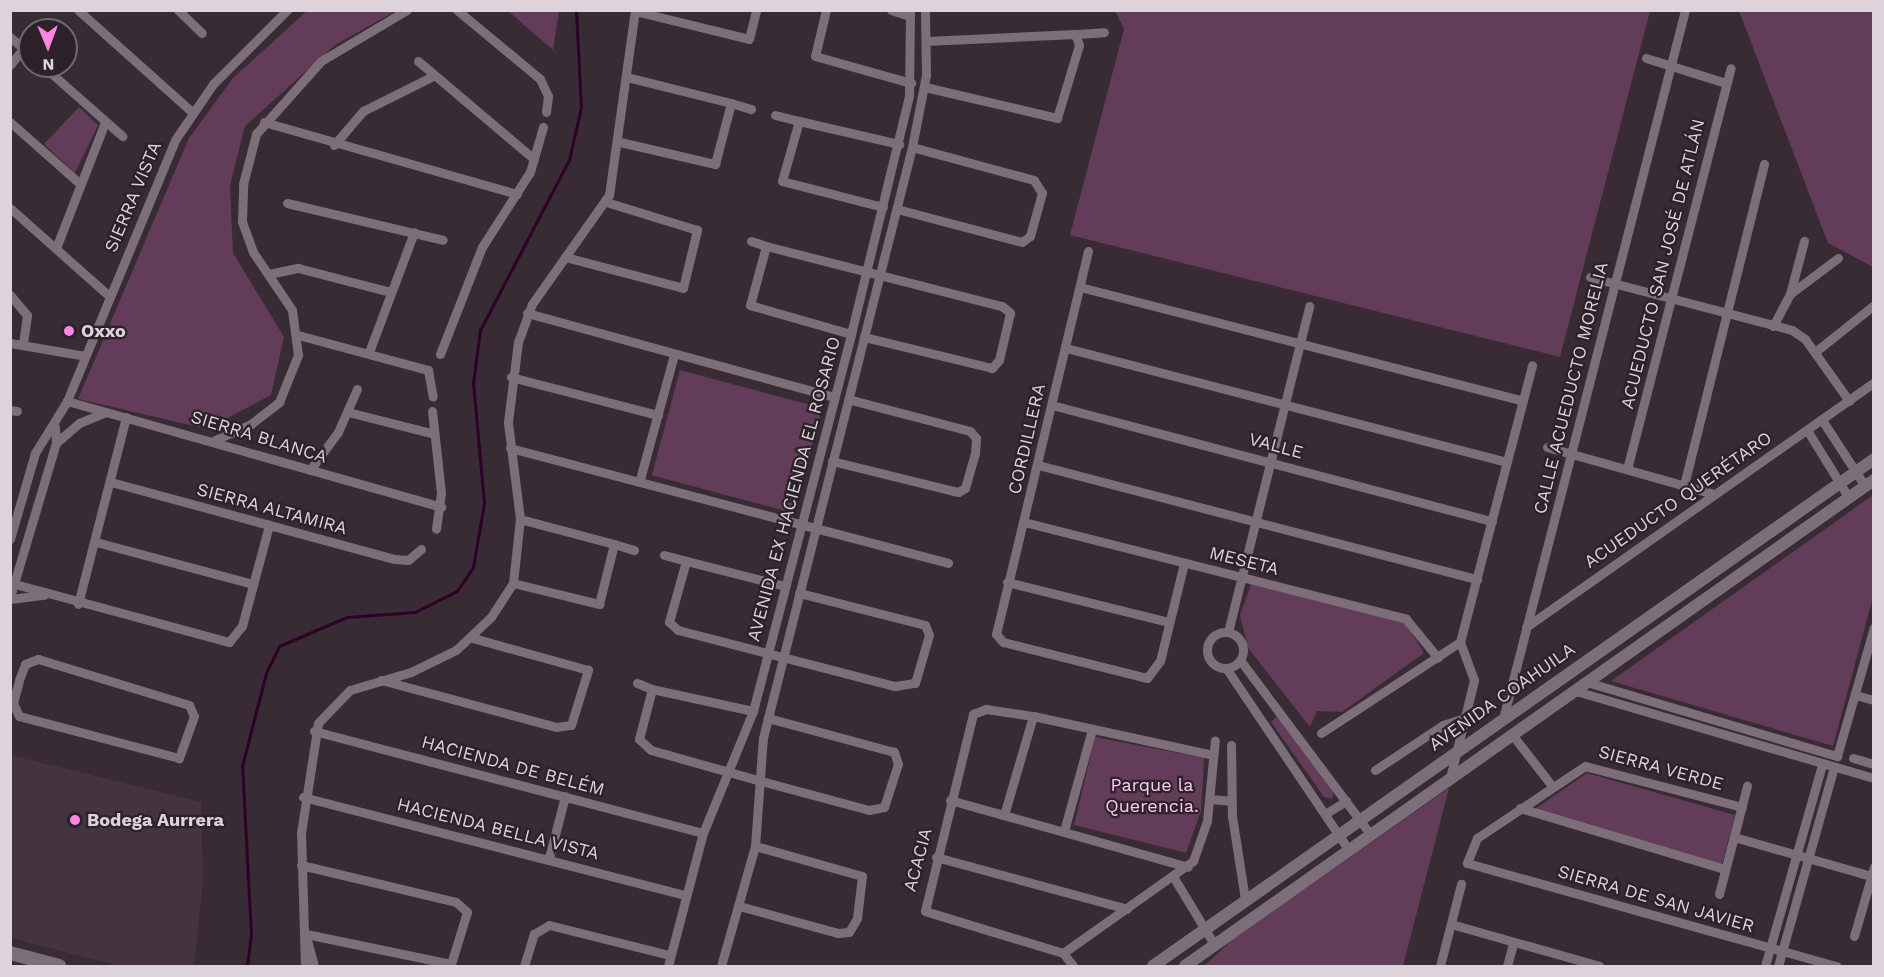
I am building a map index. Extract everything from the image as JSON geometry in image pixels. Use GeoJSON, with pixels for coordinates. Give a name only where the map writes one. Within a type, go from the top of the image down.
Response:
{"type":"FeatureCollection","features":[{"type":"Feature","properties":{"kind":"main road"},"geometry":{"type":"LineString","coordinates":[[10,953],[59,966]]}},
{"type":"Feature","properties":{"kind":"street"},"geometry":{"type":"LineString","coordinates":[[78,10],[191,111]]}},
{"type":"Feature","properties":{"kind":"street","name":"SIERRA VISTA"},"geometry":{"type":"LineString","coordinates":[[10,539],[38,447],[55,427],[67,401],[191,111],[241,51],[287,10]]}},
{"type":"Feature","properties":{"kind":"street"},"geometry":{"type":"LineString","coordinates":[[215,440],[251,424],[279,402],[295,372],[298,335],[292,310],[246,236],[241,205],[250,148],[264,122],[321,61],[407,10]]}},
{"type":"Feature","properties":{"kind":"street"},"geometry":{"type":"LineString","coordinates":[[457,10],[540,79],[548,96],[546,112]]}},
{"type":"Feature","properties":{"kind":"street"},"geometry":{"type":"LineString","coordinates":[[304,966],[306,937],[301,865],[303,797],[314,731],[339,696],[379,679],[428,665],[473,638],[513,583],[520,519],[510,448],[511,377],[527,313],[606,202],[620,142],[635,11],[749,39],[756,10]]}},
{"type":"Feature","properties":{"kind":"street"},"geometry":{"type":"LineString","coordinates":[[826,10],[815,56],[911,83]]}},
{"type":"Feature","properties":{"kind":"street"},"geometry":{"type":"LineString","coordinates":[[891,10],[910,13]]}},
{"type":"Feature","properties":{"kind":"street","name":"AVENIDA EX HACIENDA EL ROSARIO"},"geometry":{"type":"LineString","coordinates":[[721,966],[754,846],[757,780],[768,718],[881,274],[925,87],[925,10]]}},
{"type":"Feature","properties":{"kind":"street","name":"CALLE ACUEDUCTO MORELIA"},"geometry":{"type":"LineString","coordinates":[[1503,719],[1573,454],[1685,10]]}},
{"type":"Feature","properties":{"kind":"street"},"geometry":{"type":"LineString","coordinates":[[184,12],[202,33]]}},
{"type":"Feature","properties":{"kind":"street","name":"AVENIDA EX HACIENDA EL ROSARIO"},"geometry":{"type":"LineString","coordinates":[[668,966],[669,955],[703,833],[730,772],[753,711],[851,334],[899,144],[911,83],[910,13]]}},
{"type":"Feature","properties":{"kind":"street"},"geometry":{"type":"LineString","coordinates":[[926,41],[1104,32]]}},
{"type":"Feature","properties":{"kind":"street"},"geometry":{"type":"LineString","coordinates":[[925,87],[1057,118],[1064,107],[1078,34]]}},
{"type":"Feature","properties":{"kind":"street"},"geometry":{"type":"LineString","coordinates":[[1646,57],[1726,83]]}},
{"type":"Feature","properties":{"kind":"street"},"geometry":{"type":"LineString","coordinates":[[418,61],[534,159]]}},
{"type":"Feature","properties":{"kind":"street","name":"ACUEDUCTO SAN JOSÉ DE ATLÁN"},"geometry":{"type":"LineString","coordinates":[[1627,469],[1731,68]]}},
{"type":"Feature","properties":{"kind":"street"},"geometry":{"type":"LineString","coordinates":[[334,145],[363,111],[435,75]]}},
{"type":"Feature","properties":{"kind":"street"},"geometry":{"type":"LineString","coordinates":[[627,76],[751,109]]}},
{"type":"Feature","properties":{"kind":"street"},"geometry":{"type":"LineString","coordinates":[[56,78],[122,136]]}},
{"type":"Feature","properties":{"kind":"street"},"geometry":{"type":"LineString","coordinates":[[620,142],[716,164],[731,103]]}},
{"type":"Feature","properties":{"kind":"street"},"geometry":{"type":"LineString","coordinates":[[775,115],[899,144]]}},
{"type":"Feature","properties":{"kind":"street"},"geometry":{"type":"LineString","coordinates":[[799,121],[782,181],[883,207]]}},
{"type":"Feature","properties":{"kind":"street"},"geometry":{"type":"LineString","coordinates":[[10,122],[79,183]]}},
{"type":"Feature","properties":{"kind":"street"},"geometry":{"type":"LineString","coordinates":[[56,248],[79,183],[105,122]]}},
{"type":"Feature","properties":{"kind":"street"},"geometry":{"type":"LineString","coordinates":[[264,122],[334,145],[517,194]]}},
{"type":"Feature","properties":{"kind":"street"},"geometry":{"type":"LineString","coordinates":[[440,354],[479,254],[517,194],[534,159],[543,127]]}},
{"type":"Feature","properties":{"kind":"street"},"geometry":{"type":"LineString","coordinates":[[897,209],[1022,243],[1030,236],[1042,193],[1034,180],[912,147]]}},
{"type":"Feature","properties":{"kind":"street"},"geometry":{"type":"LineString","coordinates":[[1683,485],[1728,315],[1764,164]]}},
{"type":"Feature","properties":{"kind":"street"},"geometry":{"type":"LineString","coordinates":[[606,202],[707,233]]}},
{"type":"Feature","properties":{"kind":"street"},"geometry":{"type":"LineString","coordinates":[[287,203],[443,240]]}},
{"type":"Feature","properties":{"kind":"street"},"geometry":{"type":"LineString","coordinates":[[10,208],[110,296]]}},
{"type":"Feature","properties":{"kind":"street"},"geometry":{"type":"LineString","coordinates":[[565,257],[683,288],[697,230]]}},
{"type":"Feature","properties":{"kind":"street"},"geometry":{"type":"LineString","coordinates":[[369,352],[414,232]]}},
{"type":"Feature","properties":{"kind":"street"},"geometry":{"type":"LineString","coordinates":[[751,241],[1005,307],[1010,323],[992,368],[864,337]]}},
{"type":"Feature","properties":{"kind":"street"},"geometry":{"type":"LineString","coordinates":[[1773,326],[1790,294],[1804,241]]}},
{"type":"Feature","properties":{"kind":"street"},"geometry":{"type":"LineString","coordinates":[[766,246],[750,305],[851,334]]}},
{"type":"Feature","properties":{"kind":"street","name":"CORDILLERA"},"geometry":{"type":"LineString","coordinates":[[1088,251],[996,634],[1004,642],[1147,678],[1155,673],[1170,622]]}},
{"type":"Feature","properties":{"kind":"street"},"geometry":{"type":"LineString","coordinates":[[1790,294],[1838,258]]}},
{"type":"Feature","properties":{"kind":"street"},"geometry":{"type":"LineString","coordinates":[[269,274],[298,268],[391,292]]}},
{"type":"Feature","properties":{"kind":"street"},"geometry":{"type":"LineString","coordinates":[[1590,277],[1799,333],[1849,401]]}},
{"type":"Feature","properties":{"kind":"street"},"geometry":{"type":"LineString","coordinates":[[1080,287],[1300,346],[1522,401]]}},
{"type":"Feature","properties":{"kind":"street"},"geometry":{"type":"LineString","coordinates":[[10,295],[27,315],[23,345]]}},
{"type":"Feature","properties":{"kind":"street"},"geometry":{"type":"LineString","coordinates":[[1228,632],[1309,306]]}},
{"type":"Feature","properties":{"kind":"street"},"geometry":{"type":"LineString","coordinates":[[1815,352],[1874,306]]}},
{"type":"Feature","properties":{"kind":"street"},"geometry":{"type":"LineString","coordinates":[[527,313],[674,355],[835,397]]}},
{"type":"Feature","properties":{"kind":"street"},"geometry":{"type":"LineString","coordinates":[[298,335],[369,352],[429,370],[434,377],[434,397]]}},
{"type":"Feature","properties":{"kind":"street"},"geometry":{"type":"LineString","coordinates":[[10,343],[85,356]]}},
{"type":"Feature","properties":{"kind":"street"},"geometry":{"type":"LineString","coordinates":[[1066,348],[1286,402],[1507,462]]}},
{"type":"Feature","properties":{"kind":"street"},"geometry":{"type":"LineString","coordinates":[[640,480],[674,355]]}},
{"type":"Feature","properties":{"kind":"street"},"geometry":{"type":"LineString","coordinates":[[1321,733],[1460,642],[1532,365]]}},
{"type":"Feature","properties":{"kind":"street"},"geometry":{"type":"LineString","coordinates":[[511,377],[657,415]]}},
{"type":"Feature","properties":{"kind":"street","name":"ACUEDUCTO QUERÉTARO"},"geometry":{"type":"LineString","coordinates":[[1526,627],[1874,382]]}},
{"type":"Feature","properties":{"kind":"street"},"geometry":{"type":"LineString","coordinates":[[310,470],[348,412],[357,389]]}},
{"type":"Feature","properties":{"kind":"street"},"geometry":{"type":"LineString","coordinates":[[832,461],[958,492],[965,488],[975,454],[976,438],[970,431],[848,399]]}},
{"type":"Feature","properties":{"kind":"street","name":"SIERRA BLANCA"},"geometry":{"type":"LineString","coordinates":[[67,401],[104,413],[215,440],[441,507]]}},
{"type":"Feature","properties":{"kind":"street","name":"VALLE"},"geometry":{"type":"LineString","coordinates":[[1052,405],[1492,521]]}},
{"type":"Feature","properties":{"kind":"street"},"geometry":{"type":"LineString","coordinates":[[432,411],[441,507],[436,529]]}},
{"type":"Feature","properties":{"kind":"street"},"geometry":{"type":"LineString","coordinates":[[348,412],[434,435]]}},
{"type":"Feature","properties":{"kind":"street"},"geometry":{"type":"LineString","coordinates":[[38,447],[55,448],[79,423],[104,413]]}},
{"type":"Feature","properties":{"kind":"street"},"geometry":{"type":"LineString","coordinates":[[78,604],[96,542],[126,417]]}},
{"type":"Feature","properties":{"kind":"street"},"geometry":{"type":"LineString","coordinates":[[1822,420],[1856,472],[1869,483]]}},
{"type":"Feature","properties":{"kind":"street","name":"SIERRA VISTA"},"geometry":{"type":"LineString","coordinates":[[10,598],[55,448],[55,427]]}},
{"type":"Feature","properties":{"kind":"street"},"geometry":{"type":"LineString","coordinates":[[1807,430],[1849,498]]}},
{"type":"Feature","properties":{"kind":"street"},"geometry":{"type":"LineString","coordinates":[[1547,447],[1713,494]]}},
{"type":"Feature","properties":{"kind":"street"},"geometry":{"type":"LineString","coordinates":[[510,448],[816,526],[948,563]]}},
{"type":"Feature","properties":{"kind":"street","name":"AVENIDA COAHUILA"},"geometry":{"type":"LineString","coordinates":[[1153,966],[1337,832],[1459,750],[1874,459]]}},
{"type":"Feature","properties":{"kind":"street"},"geometry":{"type":"LineString","coordinates":[[1038,465],[1477,579]]}},
{"type":"Feature","properties":{"kind":"street","name":"SIERRA ALTAMIRA"},"geometry":{"type":"LineString","coordinates":[[111,482],[402,561],[422,549]]}},
{"type":"Feature","properties":{"kind":"street","name":"AVENIDA COAHUILA"},"geometry":{"type":"LineString","coordinates":[[1185,966],[1450,778],[1514,737],[1869,483]]}},
{"type":"Feature","properties":{"kind":"street"},"geometry":{"type":"LineString","coordinates":[[520,519],[634,550]]}},
{"type":"Feature","properties":{"kind":"street","name":"MESETA"},"geometry":{"type":"LineString","coordinates":[[1024,522],[1406,619],[1438,658]]}},
{"type":"Feature","properties":{"kind":"street"},"geometry":{"type":"LineString","coordinates":[[15,584],[78,604],[229,642],[239,634],[269,525]]}},
{"type":"Feature","properties":{"kind":"street"},"geometry":{"type":"LineString","coordinates":[[96,542],[253,584]]}},
{"type":"Feature","properties":{"kind":"street"},"geometry":{"type":"LineString","coordinates":[[513,583],[599,604],[614,544]]}},
{"type":"Feature","properties":{"kind":"street"},"geometry":{"type":"LineString","coordinates":[[664,555],[785,586]]}},
{"type":"Feature","properties":{"kind":"street"},"geometry":{"type":"LineString","coordinates":[[686,561],[669,622],[673,627],[904,687],[917,678],[929,635],[920,623],[799,592]]}},
{"type":"Feature","properties":{"kind":"street"},"geometry":{"type":"LineString","coordinates":[[1007,582],[1170,622],[1184,563]]}},
{"type":"Feature","properties":{"kind":"street"},"geometry":{"type":"LineString","coordinates":[[10,598],[46,594]]}},
{"type":"Feature","properties":{"kind":"street"},"geometry":{"type":"LineString","coordinates":[[1590,682],[1837,756],[1874,627]]}},
{"type":"Feature","properties":{"kind":"street"},"geometry":{"type":"LineString","coordinates":[[1348,849],[1226,668],[1212,662],[1207,647],[1215,634],[1228,632],[1242,644],[1240,660],[1370,834]]}},
{"type":"Feature","properties":{"kind":"street"},"geometry":{"type":"LineString","coordinates":[[473,638],[598,674]]}},
{"type":"Feature","properties":{"kind":"street"},"geometry":{"type":"LineString","coordinates":[[1450,778],[1467,717],[1474,671],[1460,642]]}},
{"type":"Feature","properties":{"kind":"street"},"geometry":{"type":"LineString","coordinates":[[38,659],[185,703],[194,716],[180,756],[173,761],[22,717],[15,711],[13,693],[15,679],[26,664],[38,659]]}},
{"type":"Feature","properties":{"kind":"street"},"geometry":{"type":"LineString","coordinates":[[1226,668],[1240,660]]}},
{"type":"Feature","properties":{"kind":"street"},"geometry":{"type":"LineString","coordinates":[[379,679],[561,728],[574,720],[588,670]]}},
{"type":"Feature","properties":{"kind":"street"},"geometry":{"type":"LineString","coordinates":[[637,684],[753,711]]}},
{"type":"Feature","properties":{"kind":"street"},"geometry":{"type":"LineString","coordinates":[[652,689],[642,744],[757,780],[878,811],[884,807],[898,764],[889,750],[768,718]]}},
{"type":"Feature","properties":{"kind":"street"},"geometry":{"type":"LineString","coordinates":[[1576,691],[1874,778]]}},
{"type":"Feature","properties":{"kind":"street"},"geometry":{"type":"LineString","coordinates":[[1856,695],[1874,700]]}},
{"type":"Feature","properties":{"kind":"street"},"geometry":{"type":"LineString","coordinates":[[1260,719],[1276,708]]}},
{"type":"Feature","properties":{"kind":"street","name":"ACACIA"},"geometry":{"type":"LineString","coordinates":[[1033,716],[976,711],[924,900],[928,914],[1063,953]]}},
{"type":"Feature","properties":{"kind":"street"},"geometry":{"type":"LineString","coordinates":[[1004,815],[1033,716],[1213,755]]}},
{"type":"Feature","properties":{"kind":"street"},"geometry":{"type":"LineString","coordinates":[[1375,770],[1443,725],[1467,717]]}},
{"type":"Feature","properties":{"kind":"street"},"geometry":{"type":"LineString","coordinates":[[1064,831],[1092,729]]}},
{"type":"Feature","properties":{"kind":"street","name":"HACIENDA DE BELÉM"},"geometry":{"type":"LineString","coordinates":[[314,731],[703,833]]}},
{"type":"Feature","properties":{"kind":"street"},"geometry":{"type":"LineString","coordinates":[[1514,737],[1552,786]]}},
{"type":"Feature","properties":{"kind":"street"},"geometry":{"type":"LineString","coordinates":[[1073,966],[1063,953],[1188,867],[1198,851],[1210,800],[1215,740]]}},
{"type":"Feature","properties":{"kind":"street"},"geometry":{"type":"LineString","coordinates":[[1231,745],[1231,801],[1245,899]]}},
{"type":"Feature","properties":{"kind":"street"},"geometry":{"type":"LineString","coordinates":[[1852,758],[1874,764]]}},
{"type":"Feature","properties":{"kind":"street"},"geometry":{"type":"LineString","coordinates":[[1765,966],[1822,764]]}},
{"type":"Feature","properties":{"kind":"street","name":"SIERRA VERDE"},"geometry":{"type":"LineString","coordinates":[[1467,863],[1477,838],[1575,769],[1590,766],[1742,807]]}},
{"type":"Feature","properties":{"kind":"street"},"geometry":{"type":"LineString","coordinates":[[1778,966],[1810,859],[1834,767]]}},
{"type":"Feature","properties":{"kind":"street"},"geometry":{"type":"LineString","coordinates":[[1719,894],[1747,786]]}},
{"type":"Feature","properties":{"kind":"street"},"geometry":{"type":"LineString","coordinates":[[549,858],[565,796]]}},
{"type":"Feature","properties":{"kind":"street","name":"HACIENDA BELLA VISTA"},"geometry":{"type":"LineString","coordinates":[[303,797],[549,858],[685,895]]}},
{"type":"Feature","properties":{"kind":"street"},"geometry":{"type":"LineString","coordinates":[[950,800],[1188,867]]}},
{"type":"Feature","properties":{"kind":"street"},"geometry":{"type":"LineString","coordinates":[[1210,800],[1231,801]]}},
{"type":"Feature","properties":{"kind":"street"},"geometry":{"type":"LineString","coordinates":[[1325,814],[1346,801]]}},
{"type":"Feature","properties":{"kind":"street"},"geometry":{"type":"LineString","coordinates":[[1520,808],[1725,869]]}},
{"type":"Feature","properties":{"kind":"street"},"geometry":{"type":"LineString","coordinates":[[1734,837],[1810,859],[1872,871],[1854,936]]}},
{"type":"Feature","properties":{"kind":"street"},"geometry":{"type":"LineString","coordinates":[[739,906],[838,933],[849,932],[857,918],[862,876],[754,846]]}},
{"type":"Feature","properties":{"kind":"street"},"geometry":{"type":"LineString","coordinates":[[936,858],[1127,909]]}},
{"type":"Feature","properties":{"kind":"street","name":"SIERRA DE SAN JAVIER"},"geometry":{"type":"LineString","coordinates":[[1467,863],[1837,966]]}},
{"type":"Feature","properties":{"kind":"street"},"geometry":{"type":"LineString","coordinates":[[301,865],[461,904],[467,916],[456,965],[306,937]]}},
{"type":"Feature","properties":{"kind":"street"},"geometry":{"type":"LineString","coordinates":[[1174,878],[1214,944]]}},
{"type":"Feature","properties":{"kind":"street"},"geometry":{"type":"LineString","coordinates":[[1440,966],[1461,884]]}},
{"type":"Feature","properties":{"kind":"street"},"geometry":{"type":"LineString","coordinates":[[1862,907],[1874,910]]}},
{"type":"Feature","properties":{"kind":"street"},"geometry":{"type":"LineString","coordinates":[[1451,924],[1599,966]]}},
{"type":"Feature","properties":{"kind":"street"},"geometry":{"type":"LineString","coordinates":[[524,966],[534,934],[549,925],[669,955]]}},
{"type":"Feature","properties":{"kind":"street"},"geometry":{"type":"LineString","coordinates":[[306,937],[314,966]]}},
{"type":"Feature","properties":{"kind":"street"},"geometry":{"type":"LineString","coordinates":[[1507,966],[1513,943]]}},
{"type":"Feature","properties":{"kind":"shaded area"},"geometry":{"type":"Polygon","coordinates":[[[10,755],[201,802],[203,882],[194,966],[119,966],[11,938],[10,755]]]}},
{"type":"Feature","properties":{"kind":"green space"},"geometry":{"type":"Polygon","coordinates":[[[307,11],[396,11],[335,45],[245,126],[230,186],[233,253],[284,337],[271,395],[207,429],[78,399],[189,138],[233,78],[307,11]]]}},
{"type":"Feature","properties":{"kind":"green space"},"geometry":{"type":"Polygon","coordinates":[[[508,11],[559,11],[553,50],[508,11]]]}},
{"type":"Feature","properties":{"kind":"green space"},"geometry":{"type":"Polygon","coordinates":[[[1115,11],[1650,11],[1560,357],[1070,235],[1124,29],[1115,11]]]}},
{"type":"Feature","properties":{"kind":"green space"},"geometry":{"type":"Polygon","coordinates":[[[1739,11],[1873,11],[1873,267],[1828,243],[1739,11]]]}},
{"type":"Feature","properties":{"kind":"green space"},"geometry":{"type":"Polygon","coordinates":[[[79,107],[98,125],[75,173],[44,144],[79,107]]]}},
{"type":"Feature","properties":{"kind":"green space"},"geometry":{"type":"Polygon","coordinates":[[[680,370],[822,408],[794,513],[652,475],[680,370]]]}},
{"type":"Feature","properties":{"kind":"green space"},"geometry":{"type":"Polygon","coordinates":[[[1873,495],[1873,597],[1833,746],[1611,681],[1873,495]]]}},
{"type":"Feature","properties":{"kind":"green space"},"geometry":{"type":"Polygon","coordinates":[[[1251,584],[1405,622],[1424,653],[1342,712],[1317,711],[1310,727],[1248,648],[1240,615],[1251,584]]]}},
{"type":"Feature","properties":{"kind":"green space"},"geometry":{"type":"Polygon","coordinates":[[[1278,715],[1334,792],[1332,799],[1324,797],[1271,722],[1278,715]]]}},
{"type":"Feature","properties":{"kind":"green space","name":"Parque la Querencia."},"geometry":{"type":"Polygon","coordinates":[[[1095,737],[1204,758],[1201,811],[1186,853],[1074,825],[1095,737]]]}},
{"type":"Feature","properties":{"kind":"green space"},"geometry":{"type":"Polygon","coordinates":[[[1587,773],[1735,815],[1722,864],[1535,809],[1587,773]]]}},
{"type":"Feature","properties":{"kind":"green space"},"geometry":{"type":"Polygon","coordinates":[[[1449,788],[1403,966],[1204,966],[1232,940],[1449,788]]]}},
{"type":"Feature","properties":{"kind":"waterway"},"geometry":{"type":"LineString","coordinates":[[247,966],[251,935],[242,766],[266,673],[279,646],[347,617],[415,612],[457,591],[473,567],[484,503],[473,383],[480,330],[569,160],[581,107],[576,10]]}},
{"type":"Feature","properties":{"kind":"place","name":"Oxxo"},"geometry":{"type":"Point","coordinates":[69,331]}},
{"type":"Feature","properties":{"kind":"place","name":"Bodega Aurrera"},"geometry":{"type":"Point","coordinates":[75,820]}}]}
